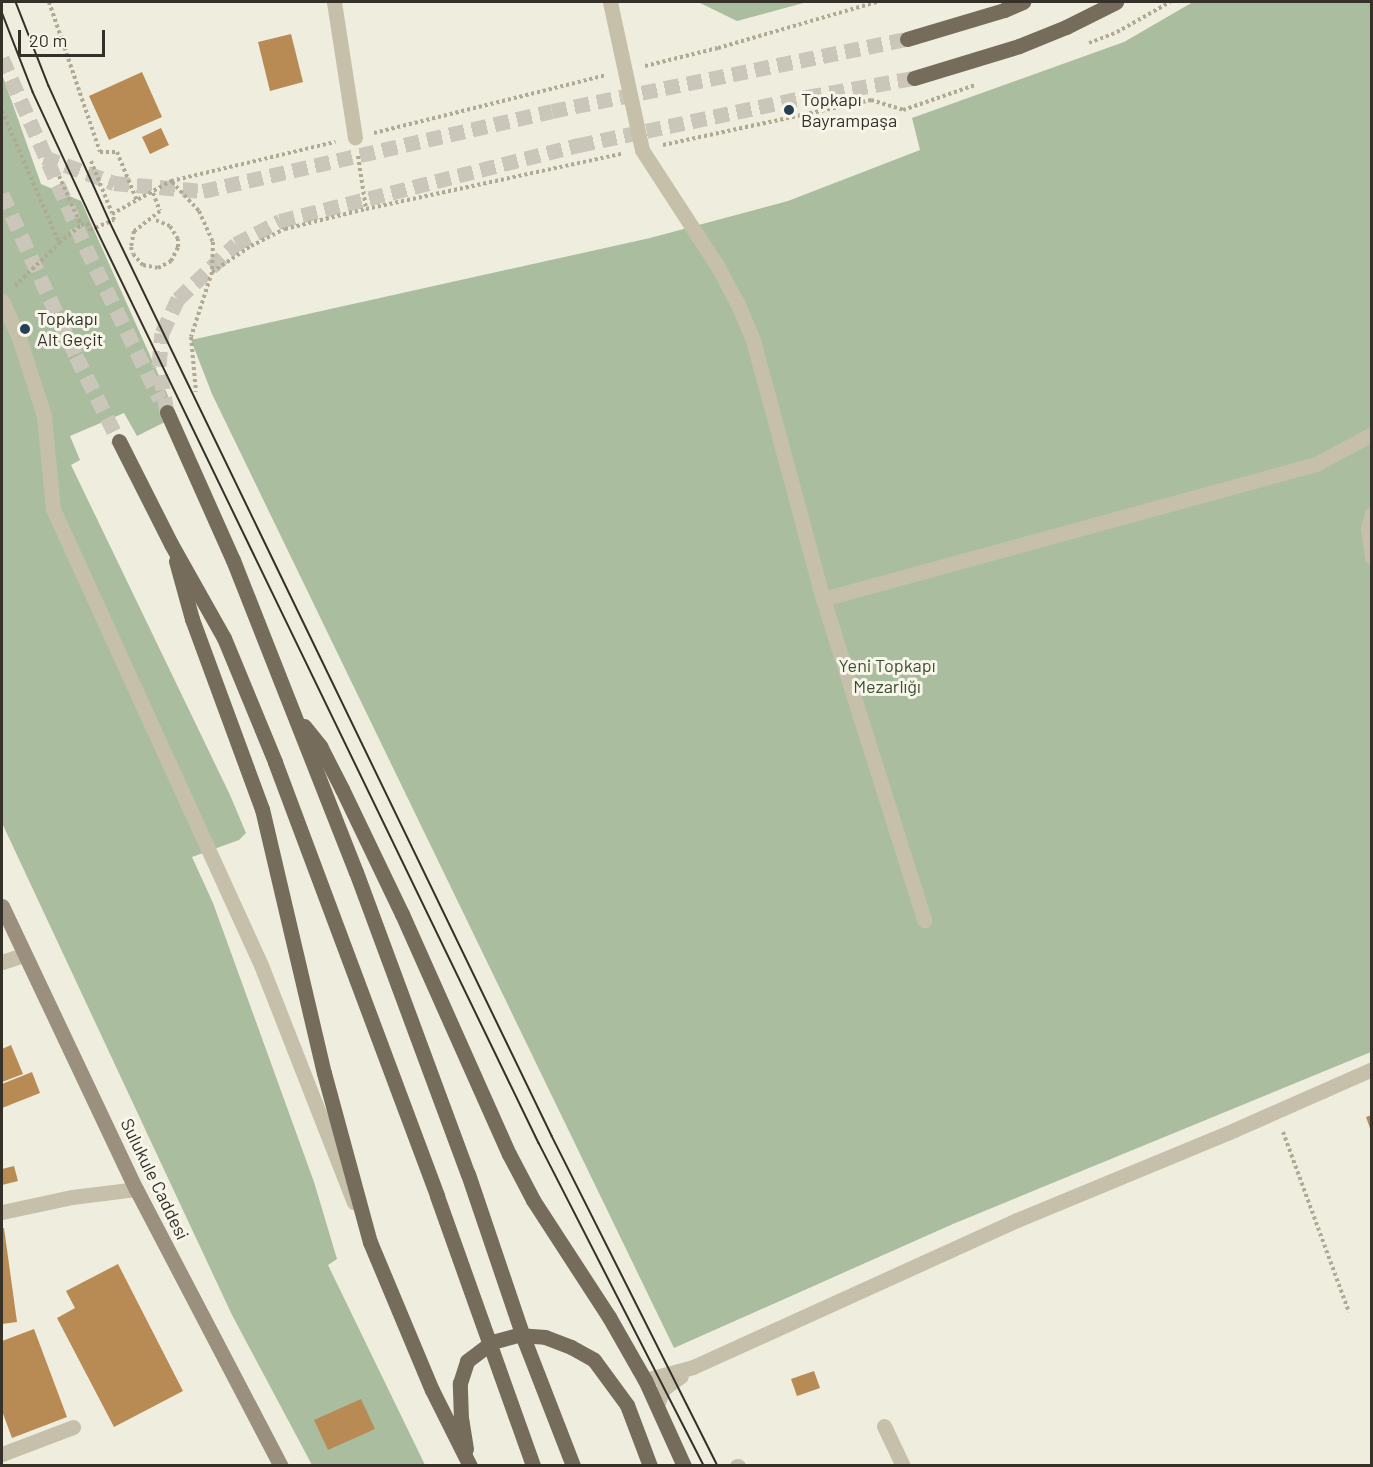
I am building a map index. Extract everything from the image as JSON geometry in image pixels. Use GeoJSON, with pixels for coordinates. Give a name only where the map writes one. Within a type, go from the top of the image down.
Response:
{"type":"FeatureCollection","features":[{"type":"Feature","properties":{"kind":"main road"},"geometry":{"type":"LineString","coordinates":[[907,39],[1004,10],[1023,2]]}},
{"type":"Feature","properties":{"kind":"main road"},"geometry":{"type":"LineString","coordinates":[[914,78],[1019,46],[1066,27],[1116,2]]}},
{"type":"Feature","properties":{"kind":"main road"},"geometry":{"type":"LineString","coordinates":[[167,412],[233,560],[293,712],[468,1174],[495,1255],[573,1466]]}},
{"type":"Feature","properties":{"kind":"main road"},"geometry":{"type":"LineString","coordinates":[[119,441],[171,544],[224,638],[275,762],[437,1196],[533,1466]]}},
{"type":"Feature","properties":{"kind":"main road"},"geometry":{"type":"LineString","coordinates":[[171,544],[192,619],[262,809],[324,1073],[370,1242],[432,1390],[469,1463]]}},
{"type":"Feature","properties":{"kind":"main road"},"geometry":{"type":"LineString","coordinates":[[293,712],[320,746],[342,789],[402,914],[513,1164],[533,1200],[609,1317],[645,1380],[684,1466]]}},
{"type":"Feature","properties":{"kind":"main road"},"geometry":{"type":"LineString","coordinates":[[469,1463],[461,1419],[460,1383],[467,1361],[492,1342],[518,1335],[545,1337],[571,1347],[594,1360],[627,1404],[650,1464]]}},
{"type":"Feature","properties":{"kind":"street"},"geometry":{"type":"LineString","coordinates":[[334,2],[355,137]]}},
{"type":"Feature","properties":{"kind":"street"},"geometry":{"type":"LineString","coordinates":[[610,2],[642,150],[718,267],[737,302],[753,340],[824,599],[924,920]]}},
{"type":"Feature","properties":{"kind":"street"},"geometry":{"type":"LineString","coordinates":[[6,297],[44,416],[53,509],[261,965],[370,1242]]}},
{"type":"Feature","properties":{"kind":"street"},"geometry":{"type":"LineString","coordinates":[[824,599],[1316,464],[1371,434]]}},
{"type":"Feature","properties":{"kind":"street"},"geometry":{"type":"LineString","coordinates":[[1371,514],[1368,528],[1371,557]]}},
{"type":"Feature","properties":{"kind":"street","name":"Sulukule Caddesi"},"geometry":{"type":"LineString","coordinates":[[2,906],[136,1189],[281,1466]]}},
{"type":"Feature","properties":{"kind":"street"},"geometry":{"type":"LineString","coordinates":[[2,962],[24,955]]}},
{"type":"Feature","properties":{"kind":"street"},"geometry":{"type":"LineString","coordinates":[[645,1380],[693,1367],[1017,1220],[1276,1112],[1371,1069]]}},
{"type":"Feature","properties":{"kind":"street"},"geometry":{"type":"LineString","coordinates":[[2,1212],[72,1197],[136,1189]]}},
{"type":"Feature","properties":{"kind":"street"},"geometry":{"type":"LineString","coordinates":[[657,1405],[663,1389],[693,1367]]}},
{"type":"Feature","properties":{"kind":"street"},"geometry":{"type":"LineString","coordinates":[[884,1426],[903,1466]]}},
{"type":"Feature","properties":{"kind":"street"},"geometry":{"type":"LineString","coordinates":[[2,1454],[73,1427]]}},
{"type":"Feature","properties":{"kind":"path"},"geometry":{"type":"LineString","coordinates":[[49,2],[100,152],[117,152],[137,201]]}},
{"type":"Feature","properties":{"kind":"path"},"geometry":{"type":"LineString","coordinates":[[112,214],[171,181],[718,48],[876,2]]}},
{"type":"Feature","properties":{"kind":"path"},"geometry":{"type":"LineString","coordinates":[[1086,44],[1117,32],[1170,2]]}},
{"type":"Feature","properties":{"kind":"path"},"geometry":{"type":"LineString","coordinates":[[213,272],[251,246],[285,229],[366,209],[871,99],[903,110],[980,84]]}},
{"type":"Feature","properties":{"kind":"path"},"geometry":{"type":"LineString","coordinates":[[2,111],[59,243]]}},
{"type":"Feature","properties":{"kind":"path"},"geometry":{"type":"LineString","coordinates":[[355,137],[366,209]]}},
{"type":"Feature","properties":{"kind":"path"},"geometry":{"type":"LineString","coordinates":[[6,297],[59,243],[81,225],[87,223],[90,230],[114,220],[91,161]]}},
{"type":"Feature","properties":{"kind":"path"},"geometry":{"type":"LineString","coordinates":[[59,176],[81,225]]}},
{"type":"Feature","properties":{"kind":"path"},"geometry":{"type":"LineString","coordinates":[[171,181],[199,211],[213,242],[213,272],[191,338],[196,392]]}},
{"type":"Feature","properties":{"kind":"path"},"geometry":{"type":"LineString","coordinates":[[153,193],[160,211],[134,231],[131,247],[137,260],[143,265],[158,268],[171,261],[178,247],[178,239],[170,226],[155,220]]}},
{"type":"Feature","properties":{"kind":"path"},"geometry":{"type":"LineString","coordinates":[[1276,1112],[1349,1312]]}},
{"type":"Feature","properties":{"kind":"green space"},"geometry":{"type":"Polygon","coordinates":[[[698,2],[807,2],[737,21],[698,2]]]}},
{"type":"Feature","properties":{"kind":"green space","name":"Yeni Topkapı Mezarlığı"},"geometry":{"type":"Polygon","coordinates":[[[1193,2],[1371,2],[1371,1052],[953,1224],[674,1348],[212,394],[191,340],[650,238],[788,201],[920,150],[912,118],[1124,42],[1193,2]]]}},
{"type":"Feature","properties":{"kind":"green space"},"geometry":{"type":"Polygon","coordinates":[[[2,74],[41,184],[81,201],[177,416],[137,436],[124,413],[70,436],[80,460],[71,465],[230,795],[246,833],[239,840],[192,857],[213,903],[314,1182],[337,1259],[328,1265],[425,1465],[312,1465],[232,1315],[2,823],[2,74]]]}},
{"type":"Feature","properties":{"kind":"building"},"geometry":{"type":"Polygon","coordinates":[[[291,34],[303,82],[270,91],[258,42],[291,34]]]}},
{"type":"Feature","properties":{"kind":"building"},"geometry":{"type":"Polygon","coordinates":[[[142,72],[162,117],[109,140],[89,96],[142,72]]]}},
{"type":"Feature","properties":{"kind":"building"},"geometry":{"type":"Polygon","coordinates":[[[161,128],[169,145],[150,154],[142,137],[161,128]]]}},
{"type":"Feature","properties":{"kind":"building"},"geometry":{"type":"Polygon","coordinates":[[[11,1045],[23,1074],[2,1082],[2,1049],[11,1045]]]}},
{"type":"Feature","properties":{"kind":"building"},"geometry":{"type":"Polygon","coordinates":[[[32,1072],[40,1093],[2,1108],[2,1084],[32,1072]]]}},
{"type":"Feature","properties":{"kind":"building"},"geometry":{"type":"Polygon","coordinates":[[[1372,1115],[1372,1131],[1371,1131],[1366,1117],[1372,1115]]]}},
{"type":"Feature","properties":{"kind":"building"},"geometry":{"type":"Polygon","coordinates":[[[14,1166],[18,1181],[2,1185],[2,1169],[14,1166]]]}},
{"type":"Feature","properties":{"kind":"building"},"geometry":{"type":"Polygon","coordinates":[[[2,1228],[4,1228],[17,1322],[2,1324],[2,1228]]]}},
{"type":"Feature","properties":{"kind":"building"},"geometry":{"type":"Polygon","coordinates":[[[118,1264],[183,1391],[114,1427],[57,1318],[75,1308],[66,1291],[118,1264]]]}},
{"type":"Feature","properties":{"kind":"building"},"geometry":{"type":"Polygon","coordinates":[[[34,1329],[67,1417],[12,1438],[2,1411],[2,1341],[34,1329]]]}},
{"type":"Feature","properties":{"kind":"building"},"geometry":{"type":"Polygon","coordinates":[[[814,1371],[820,1388],[797,1396],[791,1379],[814,1371]]]}},
{"type":"Feature","properties":{"kind":"building"},"geometry":{"type":"Polygon","coordinates":[[[361,1399],[375,1429],[328,1450],[314,1420],[361,1399]]]}},
{"type":"Feature","properties":{"kind":"tunnel"},"geometry":{"type":"LineString","coordinates":[[44,157],[114,183],[203,191],[552,111],[907,39]]}},
{"type":"Feature","properties":{"kind":"tunnel"},"geometry":{"type":"LineString","coordinates":[[2,58],[86,248],[160,399]]}},
{"type":"Feature","properties":{"kind":"tunnel"},"geometry":{"type":"LineString","coordinates":[[167,412],[159,366],[162,333],[178,299],[236,244],[280,221],[579,145],[807,97],[914,78]]}},
{"type":"Feature","properties":{"kind":"tunnel"},"geometry":{"type":"LineString","coordinates":[[2,194],[76,356],[119,441]]}},
{"type":"Feature","properties":{"kind":"tram line"},"geometry":{"type":"LineString","coordinates":[[16,2],[49,86],[110,222],[552,1136],[718,1466]]}},
{"type":"Feature","properties":{"kind":"tram line"},"geometry":{"type":"LineString","coordinates":[[2,12],[33,92],[96,228],[539,1143],[704,1466]]}},
{"type":"Feature","properties":{"kind":"place","name":"Topkapı Bayrampaşa"},"geometry":{"type":"Point","coordinates":[789,110]}},
{"type":"Feature","properties":{"kind":"place","name":"Topkapı Alt Geçit"},"geometry":{"type":"Point","coordinates":[25,329]}}]}
